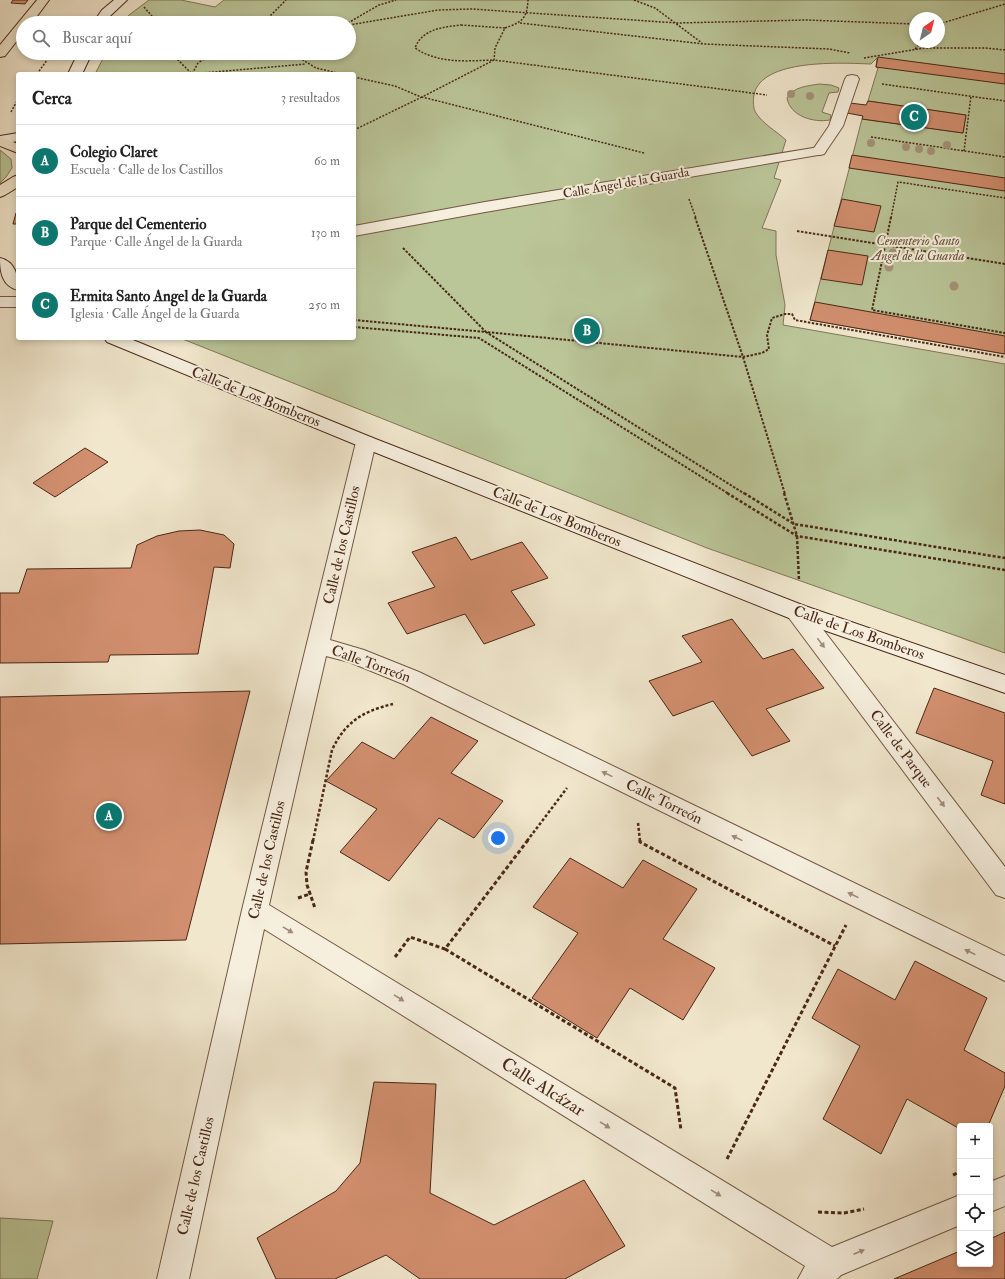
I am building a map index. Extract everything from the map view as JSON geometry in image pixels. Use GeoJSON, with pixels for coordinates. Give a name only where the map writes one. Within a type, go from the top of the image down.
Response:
{"type":"FeatureCollection","features":[{"type":"Feature","properties":{"kind":"main road"},"geometry":{"type":"LineString","coordinates":[[30,16],[43,0]]}},
{"type":"Feature","properties":{"kind":"main road"},"geometry":{"type":"LineString","coordinates":[[0,53],[16,34]]}},
{"type":"Feature","properties":{"kind":"main road"},"geometry":{"type":"LineString","coordinates":[[0,140],[16,148]]}},
{"type":"Feature","properties":{"kind":"main road"},"geometry":{"type":"LineString","coordinates":[[0,192],[16,181]]}},
{"type":"Feature","properties":{"kind":"street"},"geometry":{"type":"LineString","coordinates":[[104,16],[121,0]]}},
{"type":"Feature","properties":{"kind":"street"},"geometry":{"type":"LineString","coordinates":[[76,72],[81,60]]}},
{"type":"Feature","properties":{"kind":"street","name":"Calle Ángel de la Guarda"},"geometry":{"type":"LineString","coordinates":[[356,231],[484,207],[819,151],[828,142],[838,122],[852,79]]}},
{"type":"Feature","properties":{"kind":"street"},"geometry":{"type":"LineString","coordinates":[[0,140],[16,137]]}},
{"type":"Feature","properties":{"kind":"street"},"geometry":{"type":"LineString","coordinates":[[0,263],[16,283]]}},
{"type":"Feature","properties":{"kind":"street"},"geometry":{"type":"LineString","coordinates":[[0,302],[16,302]]}},
{"type":"Feature","properties":{"kind":"street","name":"Calle de Los Bomberos"},"geometry":{"type":"LineString","coordinates":[[118,340],[366,442],[797,612],[1005,684]]}},
{"type":"Feature","properties":{"kind":"street","name":"Calle de los Castillos"},"geometry":{"type":"LineString","coordinates":[[173,1279],[255,910],[366,442]]}},
{"type":"Feature","properties":{"kind":"street","name":"Calle de Parque"},"geometry":{"type":"LineString","coordinates":[[797,612],[1005,887]]}},
{"type":"Feature","properties":{"kind":"street","name":"Calle Torreón"},"geometry":{"type":"LineString","coordinates":[[318,645],[356,656],[411,678],[1005,969]]}},
{"type":"Feature","properties":{"kind":"street","name":"Calle Alcázar"},"geometry":{"type":"LineString","coordinates":[[255,910],[778,1231],[822,1271]]}},
{"type":"Feature","properties":{"kind":"street"},"geometry":{"type":"LineString","coordinates":[[993,1196],[1005,1191]]}},
{"type":"Feature","properties":{"kind":"street"},"geometry":{"type":"LineString","coordinates":[[822,1271],[957,1211]]}},
{"type":"Feature","properties":{"kind":"path"},"geometry":{"type":"LineString","coordinates":[[270,16],[286,0]]}},
{"type":"Feature","properties":{"kind":"path"},"geometry":{"type":"LineString","coordinates":[[356,19],[380,5],[396,0]]}},
{"type":"Feature","properties":{"kind":"path"},"geometry":{"type":"LineString","coordinates":[[520,23],[528,13],[528,0]]}},
{"type":"Feature","properties":{"kind":"path"},"geometry":{"type":"LineString","coordinates":[[634,0],[656,8],[704,44]]}},
{"type":"Feature","properties":{"kind":"path"},"geometry":{"type":"LineString","coordinates":[[945,22],[1005,4]]}},
{"type":"Feature","properties":{"kind":"path"},"geometry":{"type":"LineString","coordinates":[[143,6],[152,16]]}},
{"type":"Feature","properties":{"kind":"path"},"geometry":{"type":"LineString","coordinates":[[356,23],[438,10],[472,9],[677,23],[806,20],[909,24]]}},
{"type":"Feature","properties":{"kind":"path"},"geometry":{"type":"LineString","coordinates":[[767,95],[494,60],[453,61],[428,57],[416,48],[416,41],[423,34],[445,27],[461,25],[505,28],[520,23],[704,44],[829,49],[847,52],[854,55]]}},
{"type":"Feature","properties":{"kind":"path"},"geometry":{"type":"LineString","coordinates":[[494,60],[495,48],[505,28]]}},
{"type":"Feature","properties":{"kind":"path"},"geometry":{"type":"LineString","coordinates":[[860,58],[924,48],[985,48],[1005,50]]}},
{"type":"Feature","properties":{"kind":"path"},"geometry":{"type":"LineString","coordinates":[[38,72],[47,60]]}},
{"type":"Feature","properties":{"kind":"path"},"geometry":{"type":"LineString","coordinates":[[178,60],[189,72]]}},
{"type":"Feature","properties":{"kind":"path"},"geometry":{"type":"LineString","coordinates":[[192,72],[198,63],[202,60]]}},
{"type":"Feature","properties":{"kind":"path"},"geometry":{"type":"LineString","coordinates":[[302,60],[306,64],[317,69],[332,72]]}},
{"type":"Feature","properties":{"kind":"path"},"geometry":{"type":"LineString","coordinates":[[356,129],[494,60]]}},
{"type":"Feature","properties":{"kind":"path"},"geometry":{"type":"LineString","coordinates":[[214,72],[306,64]]}},
{"type":"Feature","properties":{"kind":"path"},"geometry":{"type":"LineString","coordinates":[[356,77],[395,86],[422,97],[468,110],[650,155]]}},
{"type":"Feature","properties":{"kind":"path"},"geometry":{"type":"LineString","coordinates":[[882,84],[1005,101]]}},
{"type":"Feature","properties":{"kind":"path"},"geometry":{"type":"LineString","coordinates":[[964,151],[971,96]]}},
{"type":"Feature","properties":{"kind":"path"},"geometry":{"type":"LineString","coordinates":[[11,112],[16,103]]}},
{"type":"Feature","properties":{"kind":"path"},"geometry":{"type":"LineString","coordinates":[[871,137],[1005,157]]}},
{"type":"Feature","properties":{"kind":"path"},"geometry":{"type":"LineString","coordinates":[[1005,198],[898,182],[872,310],[1005,332]]}},
{"type":"Feature","properties":{"kind":"path"},"geometry":{"type":"LineString","coordinates":[[688,197],[743,358],[794,524],[797,536],[799,582]]}},
{"type":"Feature","properties":{"kind":"path"},"geometry":{"type":"LineString","coordinates":[[797,230],[1005,264]]}},
{"type":"Feature","properties":{"kind":"path"},"geometry":{"type":"LineString","coordinates":[[403,248],[486,332],[794,524],[1005,558]]}},
{"type":"Feature","properties":{"kind":"path"},"geometry":{"type":"LineString","coordinates":[[356,320],[743,358],[762,353],[769,349],[767,335],[772,318],[784,314],[792,314],[795,320],[1005,357]]}},
{"type":"Feature","properties":{"kind":"path"},"geometry":{"type":"LineString","coordinates":[[356,327],[479,338],[797,536],[1005,570]]}},
{"type":"Feature","properties":{"kind":"path"},"geometry":{"type":"LineString","coordinates":[[319,912],[315,908],[307,885],[306,872],[332,750],[337,738],[348,725],[362,714],[377,707],[395,703]]}},
{"type":"Feature","properties":{"kind":"path"},"geometry":{"type":"LineString","coordinates":[[445,949],[585,763]]}},
{"type":"Feature","properties":{"kind":"path"},"geometry":{"type":"LineString","coordinates":[[725,1162],[849,918]]}},
{"type":"Feature","properties":{"kind":"path"},"geometry":{"type":"LineString","coordinates":[[392,961],[410,937],[445,949],[675,1088],[682,1137]]}},
{"type":"Feature","properties":{"kind":"path"},"geometry":{"type":"LineString","coordinates":[[945,1178],[957,1173]]}},
{"type":"Feature","properties":{"kind":"path"},"geometry":{"type":"LineString","coordinates":[[778,1231],[809,1210],[826,1213],[844,1213],[871,1206]]}},
{"type":"Feature","properties":{"kind":"green space","name":"Cementerio Santo Angel de la Guarda"},"geometry":{"type":"Polygon","coordinates":[[[149,0],[181,0],[215,7],[224,0],[1005,0],[1005,354],[810,320],[862,119],[963,133],[966,115],[868,101],[878,68],[876,67],[877,58],[871,64],[842,63],[805,65],[771,74],[760,83],[754,95],[753,102],[755,111],[759,117],[786,140],[774,178],[781,180],[762,228],[776,231],[776,255],[785,305],[783,325],[1005,364],[1005,653],[707,548],[185,340],[356,340],[356,72],[96,72],[102,60],[356,60],[356,16],[128,16],[149,0]]]}},
{"type":"Feature","properties":{"kind":"green space"},"geometry":{"type":"Polygon","coordinates":[[[819,84],[831,85],[839,88],[838,92],[829,93],[822,112],[831,115],[830,120],[823,121],[810,119],[797,114],[789,104],[787,98],[797,89],[819,84]]]}},
{"type":"Feature","properties":{"kind":"green space"},"geometry":{"type":"Polygon","coordinates":[[[0,150],[11,159],[12,168],[0,183],[0,150]]]}},
{"type":"Feature","properties":{"kind":"green space"},"geometry":{"type":"Polygon","coordinates":[[[0,1218],[53,1221],[37,1279],[0,1279],[0,1218]]]}},
{"type":"Feature","properties":{"kind":"building"},"geometry":{"type":"Polygon","coordinates":[[[13,0],[28,0],[25,4],[11,3],[13,0]]]}},
{"type":"Feature","properties":{"kind":"building"},"geometry":{"type":"Polygon","coordinates":[[[878,57],[1005,74],[1005,84],[876,67],[878,57]]]}},
{"type":"Feature","properties":{"kind":"building"},"geometry":{"type":"Polygon","coordinates":[[[868,101],[966,115],[963,133],[862,119],[863,116],[847,113],[850,103],[866,105],[868,101]]]}},
{"type":"Feature","properties":{"kind":"building"},"geometry":{"type":"Polygon","coordinates":[[[852,155],[1005,178],[1005,191],[849,168],[852,155]]]}},
{"type":"Feature","properties":{"kind":"building"},"geometry":{"type":"Polygon","coordinates":[[[842,199],[881,206],[874,232],[834,226],[842,199]]]}},
{"type":"Feature","properties":{"kind":"building"},"geometry":{"type":"Polygon","coordinates":[[[16,213],[16,224],[13,224],[16,213]]]}},
{"type":"Feature","properties":{"kind":"building"},"geometry":{"type":"Polygon","coordinates":[[[828,250],[868,256],[862,285],[821,279],[828,250]]]}},
{"type":"Feature","properties":{"kind":"building"},"geometry":{"type":"Polygon","coordinates":[[[815,302],[1005,336],[1005,354],[810,320],[815,302]]]}},
{"type":"Feature","properties":{"kind":"building"},"geometry":{"type":"Polygon","coordinates":[[[85,448],[108,462],[55,497],[33,483],[85,448]]]}},
{"type":"Feature","properties":{"kind":"building"},"geometry":{"type":"Polygon","coordinates":[[[200,530],[224,535],[234,544],[230,568],[214,567],[198,654],[110,655],[108,662],[0,663],[0,593],[19,593],[27,569],[131,568],[137,545],[157,536],[179,531],[200,530]]]}},
{"type":"Feature","properties":{"kind":"building"},"geometry":{"type":"Polygon","coordinates":[[[456,537],[471,560],[522,542],[548,578],[511,591],[535,625],[484,644],[465,614],[407,634],[388,603],[435,587],[412,552],[456,537]]]}},
{"type":"Feature","properties":{"kind":"building"},"geometry":{"type":"Polygon","coordinates":[[[732,619],[763,659],[793,649],[824,688],[766,709],[790,741],[752,756],[713,701],[673,716],[649,681],[702,662],[682,636],[732,619]]]}},
{"type":"Feature","properties":{"kind":"building"},"geometry":{"type":"Polygon","coordinates":[[[934,688],[1005,713],[1005,804],[981,795],[993,761],[916,733],[934,688]]]}},
{"type":"Feature","properties":{"kind":"building"},"geometry":{"type":"Polygon","coordinates":[[[250,691],[186,940],[0,944],[0,697],[250,691]]]}},
{"type":"Feature","properties":{"kind":"building"},"geometry":{"type":"Polygon","coordinates":[[[431,717],[478,741],[451,773],[503,801],[474,838],[439,818],[389,881],[340,852],[377,809],[326,781],[362,742],[394,759],[431,717]]]}},
{"type":"Feature","properties":{"kind":"building"},"geometry":{"type":"Polygon","coordinates":[[[570,858],[623,888],[643,860],[697,889],[663,939],[715,968],[683,1020],[630,988],[597,1038],[532,998],[578,933],[533,907],[570,858]]]}},
{"type":"Feature","properties":{"kind":"building"},"geometry":{"type":"Polygon","coordinates":[[[915,961],[987,998],[964,1050],[1005,1073],[1005,1086],[989,1123],[957,1123],[957,1127],[907,1099],[881,1154],[823,1119],[860,1046],[812,1018],[838,969],[895,1000],[915,961]]]}},
{"type":"Feature","properties":{"kind":"building"},"geometry":{"type":"Polygon","coordinates":[[[374,1082],[436,1084],[430,1193],[494,1225],[584,1180],[625,1246],[565,1279],[420,1279],[386,1255],[335,1279],[276,1279],[257,1238],[336,1191],[360,1163],[374,1082]]]}},
{"type":"Feature","properties":{"kind":"building"},"geometry":{"type":"Polygon","coordinates":[[[1005,1232],[1005,1279],[894,1279],[957,1252],[957,1267],[993,1267],[993,1238],[1005,1232]]]}},
{"type":"Feature","properties":{"kind":"place","name":"Ermita Santo Angel de la Guarda"},"geometry":{"type":"Point","coordinates":[914,117]}},
{"type":"Feature","properties":{"kind":"place","name":"Parque del Cementerio"},"geometry":{"type":"Point","coordinates":[587,331]}},
{"type":"Feature","properties":{"kind":"place","name":"Colegio Claret"},"geometry":{"type":"Point","coordinates":[109,816]}}]}
